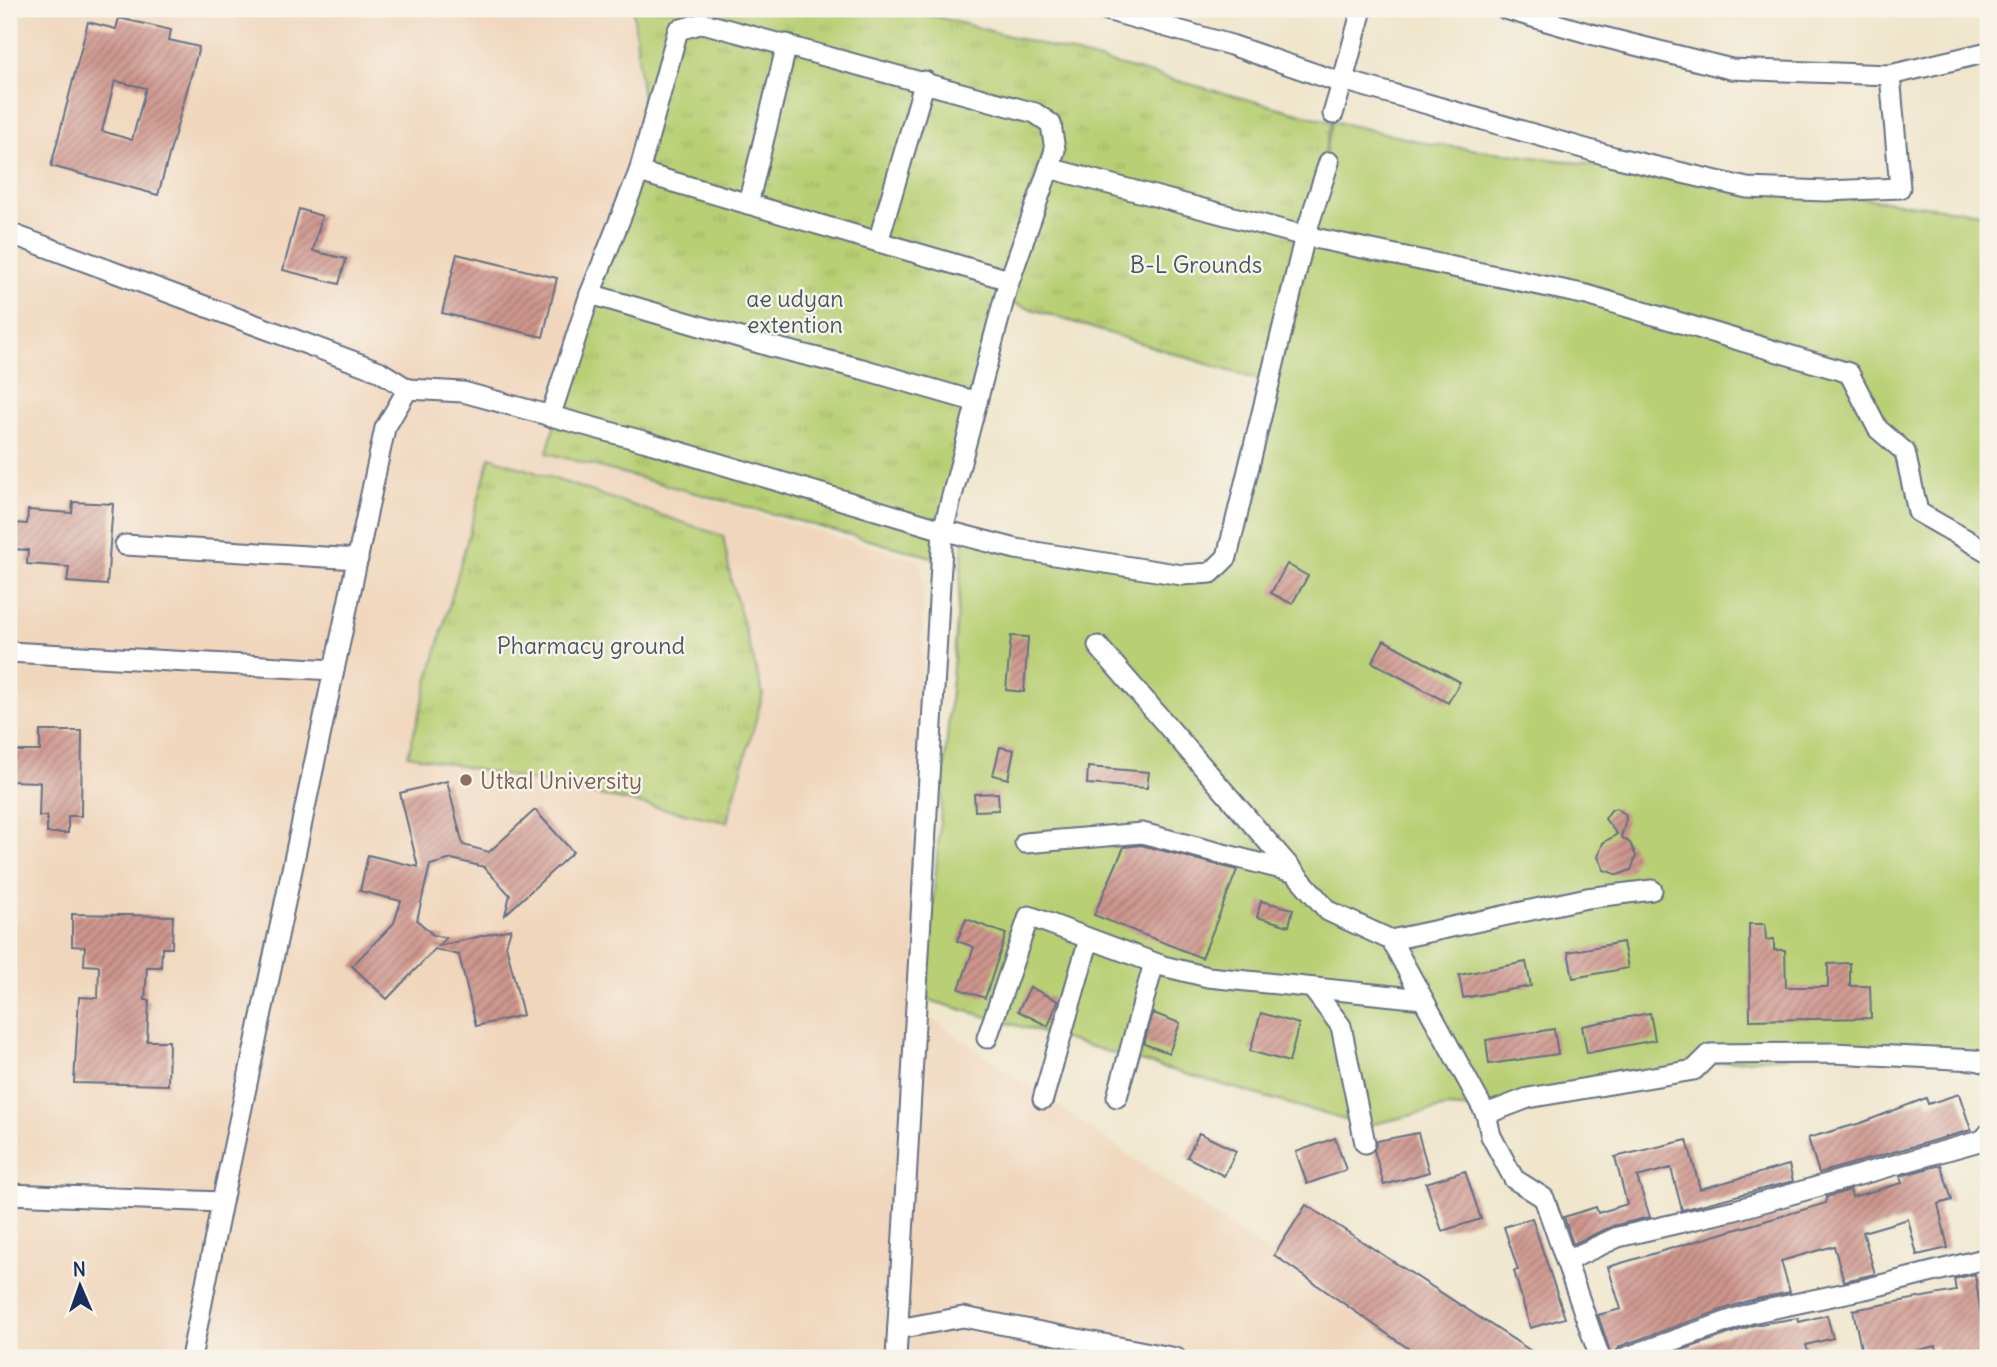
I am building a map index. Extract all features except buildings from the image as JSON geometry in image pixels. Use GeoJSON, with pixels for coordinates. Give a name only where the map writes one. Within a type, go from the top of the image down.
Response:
{"type":"FeatureCollection","features":[{"type":"Feature","properties":{"kind":"street"},"geometry":{"type":"LineString","coordinates":[[1103,9],[1231,45],[1342,82],[1614,157],[1747,188],[1826,191],[1900,188],[1890,75]]}},
{"type":"Feature","properties":{"kind":"street"},"geometry":{"type":"LineString","coordinates":[[1333,114],[1362,9]]}},
{"type":"Feature","properties":{"kind":"street"},"geometry":{"type":"LineString","coordinates":[[1504,9],[1535,13],[1731,69],[1829,75],[1890,75],[1988,52]]}},
{"type":"Feature","properties":{"kind":"street"},"geometry":{"type":"LineString","coordinates":[[551,416],[590,294],[639,172],[678,30],[703,23],[787,44],[1035,113],[1051,124],[1055,150],[1009,281],[943,530],[896,1358]]}},
{"type":"Feature","properties":{"kind":"street"},"geometry":{"type":"LineString","coordinates":[[748,204],[787,44]]}},
{"type":"Feature","properties":{"kind":"street"},"geometry":{"type":"LineString","coordinates":[[878,242],[925,81]]}},
{"type":"Feature","properties":{"kind":"street"},"geometry":{"type":"LineString","coordinates":[[9,233],[379,371],[408,389],[463,392],[1016,549],[1182,575],[1211,573],[1227,557],[1305,236],[1329,162]]}},
{"type":"Feature","properties":{"kind":"street"},"geometry":{"type":"LineString","coordinates":[[1049,168],[1305,236],[1587,296],[1849,373],[1878,429],[1905,452],[1918,512],[1988,552]]}},
{"type":"Feature","properties":{"kind":"street"},"geometry":{"type":"LineString","coordinates":[[639,172],[1009,281]]}},
{"type":"Feature","properties":{"kind":"street"},"geometry":{"type":"LineString","coordinates":[[590,294],[977,402]]}},
{"type":"Feature","properties":{"kind":"street"},"geometry":{"type":"LineString","coordinates":[[191,1358],[385,428],[408,389]]}},
{"type":"Feature","properties":{"kind":"street"},"geometry":{"type":"LineString","coordinates":[[125,545],[358,559]]}},
{"type":"Feature","properties":{"kind":"street"},"geometry":{"type":"LineString","coordinates":[[1098,646],[1328,911],[1391,940],[1486,1114],[1490,1136],[1514,1180],[1544,1198],[1600,1358]]}},
{"type":"Feature","properties":{"kind":"street"},"geometry":{"type":"LineString","coordinates":[[9,652],[334,670]]}},
{"type":"Feature","properties":{"kind":"street"},"geometry":{"type":"LineString","coordinates":[[1025,843],[1142,833],[1293,872]]}},
{"type":"Feature","properties":{"kind":"street"},"geometry":{"type":"LineString","coordinates":[[1391,940],[1587,898],[1652,890]]}},
{"type":"Feature","properties":{"kind":"street"},"geometry":{"type":"LineString","coordinates":[[987,1038],[1029,916],[1154,963],[1208,977],[1423,999]]}},
{"type":"Feature","properties":{"kind":"street"},"geometry":{"type":"LineString","coordinates":[[1043,1099],[1089,939]]}},
{"type":"Feature","properties":{"kind":"street"},"geometry":{"type":"LineString","coordinates":[[1118,1097],[1154,963]]}},
{"type":"Feature","properties":{"kind":"street"},"geometry":{"type":"LineString","coordinates":[[1312,988],[1341,1026],[1366,1143]]}},
{"type":"Feature","properties":{"kind":"street"},"geometry":{"type":"LineString","coordinates":[[1486,1114],[1528,1098],[1694,1070],[1710,1054],[1847,1054],[1988,1063]]}},
{"type":"Feature","properties":{"kind":"street"},"geometry":{"type":"LineString","coordinates":[[1566,1261],[1618,1237],[1801,1193],[1983,1140],[1988,1134]]}},
{"type":"Feature","properties":{"kind":"street"},"geometry":{"type":"LineString","coordinates":[[9,1194],[222,1202]]}},
{"type":"Feature","properties":{"kind":"street"},"geometry":{"type":"LineString","coordinates":[[1624,1358],[1751,1313],[1865,1289],[1988,1258]]}},
{"type":"Feature","properties":{"kind":"street"},"geometry":{"type":"LineString","coordinates":[[898,1329],[963,1317],[1175,1358]]}},
{"type":"Feature","properties":{"kind":"shaded area","name":"Utkal University"},"geometry":{"type":"Polygon","coordinates":[[[9,9],[631,9],[640,112],[547,454],[922,561],[925,1014],[1420,1358],[9,1358],[9,9]]]}},
{"type":"Feature","properties":{"kind":"green space","name":"ae udyan extention"},"geometry":{"type":"Polygon","coordinates":[[[633,9],[908,9],[1332,122],[1268,383],[1009,302],[1047,148],[1037,168],[935,558],[547,453],[590,294],[636,172],[644,116],[633,9]]]}},
{"type":"Feature","properties":{"kind":"green space"},"geometry":{"type":"Polygon","coordinates":[[[1333,121],[1430,144],[1988,214],[1988,1064],[1847,1050],[1693,1065],[1489,1110],[1447,1107],[1366,1126],[925,999],[964,536],[1182,575],[1228,557],[1333,121]]]}},
{"type":"Feature","properties":{"kind":"green space","name":"Pharmacy ground"},"geometry":{"type":"Polygon","coordinates":[[[490,457],[723,536],[731,580],[763,694],[727,822],[408,755],[490,457]]]}},
{"type":"Feature","properties":{"kind":"place","name":"Utkal University"},"geometry":{"type":"Point","coordinates":[466,780]}},
{"type":"Feature","properties":{"kind":"park label","name":"B-L Grounds"},"geometry":{"type":"Point","coordinates":[1196,264]}}]}
